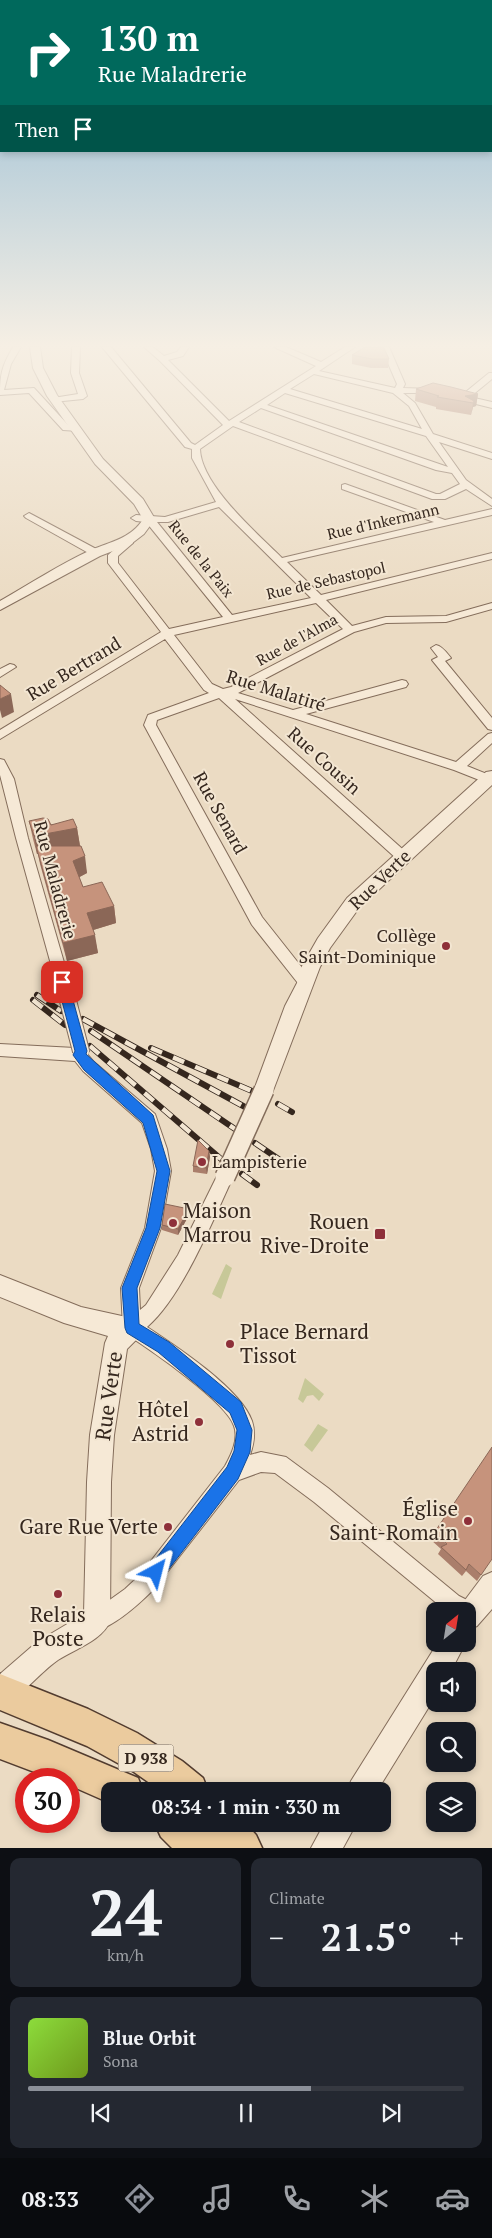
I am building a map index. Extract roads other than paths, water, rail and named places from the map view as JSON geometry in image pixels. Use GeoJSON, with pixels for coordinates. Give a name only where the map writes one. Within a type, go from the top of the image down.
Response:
{"type":"FeatureCollection","features":[{"type":"Feature","properties":{"kind":"main road","name":"D 938"},"geometry":{"type":"LineString","coordinates":[[0,1692],[97,1733],[138,1753],[170,1773],[180,1782]]}},
{"type":"Feature","properties":{"kind":"main road","name":"D 938"},"geometry":{"type":"LineString","coordinates":[[0,1741],[48,1758],[104,1782]]}},
{"type":"Feature","properties":{"kind":"main road"},"geometry":{"type":"LineString","coordinates":[[183,1832],[200,1848]]}},
{"type":"Feature","properties":{"kind":"main road"},"geometry":{"type":"LineString","coordinates":[[228,1832],[243,1848]]}},
{"type":"Feature","properties":{"kind":"street"},"geometry":{"type":"LineString","coordinates":[[0,606],[96,553],[110,548],[128,534],[143,530],[149,519],[145,508],[130,496],[97,460],[79,433]]}},
{"type":"Feature","properties":{"kind":"street"},"geometry":{"type":"LineString","coordinates":[[178,433],[188,445],[196,448],[217,433]]}},
{"type":"Feature","properties":{"kind":"street"},"geometry":{"type":"LineString","coordinates":[[257,433],[435,496],[442,497],[466,485]]}},
{"type":"Feature","properties":{"kind":"street"},"geometry":{"type":"LineString","coordinates":[[340,433],[439,468],[454,471]]}},
{"type":"Feature","properties":{"kind":"street"},"geometry":{"type":"LineString","coordinates":[[423,433],[492,456]]}},
{"type":"Feature","properties":{"kind":"street"},"geometry":{"type":"LineString","coordinates":[[429,435],[466,485],[491,500]]}},
{"type":"Feature","properties":{"kind":"street","name":"Rue de l'Alma"},"geometry":{"type":"LineString","coordinates":[[196,448],[196,458],[221,503],[350,630],[235,690],[220,693]]}},
{"type":"Feature","properties":{"kind":"street"},"geometry":{"type":"LineString","coordinates":[[345,487],[446,523]]}},
{"type":"Feature","properties":{"kind":"street"},"geometry":{"type":"LineString","coordinates":[[128,534],[136,518],[135,506],[130,496]]}},
{"type":"Feature","properties":{"kind":"street"},"geometry":{"type":"LineString","coordinates":[[136,518],[165,520],[221,503]]}},
{"type":"Feature","properties":{"kind":"street","name":"Rue d'Inkermann"},"geometry":{"type":"LineString","coordinates":[[280,561],[492,512]]}},
{"type":"Feature","properties":{"kind":"street"},"geometry":{"type":"LineString","coordinates":[[29,516],[96,553]]}},
{"type":"Feature","properties":{"kind":"street","name":"Rue de la Paix"},"geometry":{"type":"LineString","coordinates":[[149,519],[230,619]]}},
{"type":"Feature","properties":{"kind":"street","name":"Rue Malatiré"},"geometry":{"type":"LineString","coordinates":[[128,534],[130,540],[113,555],[112,559],[208,687],[220,693],[292,714],[491,778]]}},
{"type":"Feature","properties":{"kind":"street","name":"Rue de Sebastopol"},"geometry":{"type":"LineString","coordinates":[[167,634],[492,556]]}},
{"type":"Feature","properties":{"kind":"street"},"geometry":{"type":"LineString","coordinates":[[350,630],[386,620],[446,619],[492,606]]}},
{"type":"Feature","properties":{"kind":"street","name":"Rue Bertrand"},"geometry":{"type":"LineString","coordinates":[[0,735],[167,634]]}},
{"type":"Feature","properties":{"kind":"street"},"geometry":{"type":"LineString","coordinates":[[436,648],[445,658],[438,660],[492,726]]}},
{"type":"Feature","properties":{"kind":"street"},"geometry":{"type":"LineString","coordinates":[[0,674],[10,667]]}},
{"type":"Feature","properties":{"kind":"street"},"geometry":{"type":"LineString","coordinates":[[292,714],[402,684]]}},
{"type":"Feature","properties":{"kind":"street","name":"Rue Senard"},"geometry":{"type":"LineString","coordinates":[[220,693],[159,714],[152,718],[150,725],[257,921],[306,983]]}},
{"type":"Feature","properties":{"kind":"street","name":"Rue Cousin"},"geometry":{"type":"LineString","coordinates":[[220,693],[403,857]]}},
{"type":"Feature","properties":{"kind":"street"},"geometry":{"type":"LineString","coordinates":[[458,767],[492,737]]}},
{"type":"Feature","properties":{"kind":"street","name":"Rue Maladrerie"},"geometry":{"type":"LineString","coordinates":[[0,763],[8,779],[22,838],[67,997],[80,1053],[88,1066],[149,1119],[162,1164],[162,1188],[153,1228],[130,1288],[132,1328]]}},
{"type":"Feature","properties":{"kind":"street","name":"Rue Verte"},"geometry":{"type":"LineString","coordinates":[[97,1621],[102,1435],[116,1343],[152,1311],[184,1261],[225,1177],[264,1090],[294,1006],[306,983],[311,966],[321,950],[353,903],[491,778]]}},
{"type":"Feature","properties":{"kind":"street"},"geometry":{"type":"LineString","coordinates":[[0,1050],[80,1053]]}},
{"type":"Feature","properties":{"kind":"street"},"geometry":{"type":"LineString","coordinates":[[0,1286],[54,1309],[98,1323],[132,1328],[163,1347],[235,1407],[243,1422],[245,1440],[239,1462],[232,1473],[147,1582],[132,1596],[97,1621],[48,1652],[0,1692]]}},
{"type":"Feature","properties":{"kind":"street"},"geometry":{"type":"LineString","coordinates":[[232,1473],[246,1466],[272,1462],[290,1471],[322,1495],[451,1602]]}},
{"type":"Feature","properties":{"kind":"street"},"geometry":{"type":"LineString","coordinates":[[476,1607],[492,1585]]}},
{"type":"Feature","properties":{"kind":"street"},"geometry":{"type":"LineString","coordinates":[[367,1782],[447,1652]]}},
{"type":"Feature","properties":{"kind":"street"},"geometry":{"type":"LineString","coordinates":[[326,1848],[336,1832]]}},
{"type":"Feature","properties":{"kind":"railway"},"geometry":{"type":"LineString","coordinates":[[37,995],[61,1011]]}},
{"type":"Feature","properties":{"kind":"railway"},"geometry":{"type":"LineString","coordinates":[[33,1000],[65,1025]]}},
{"type":"Feature","properties":{"kind":"railway"},"geometry":{"type":"LineString","coordinates":[[83,1019],[245,1107]]}},
{"type":"Feature","properties":{"kind":"railway"},"geometry":{"type":"LineString","coordinates":[[91,1031],[235,1129]]}},
{"type":"Feature","properties":{"kind":"railway"},"geometry":{"type":"LineString","coordinates":[[90,1046],[221,1159]]}},
{"type":"Feature","properties":{"kind":"railway"},"geometry":{"type":"LineString","coordinates":[[151,1048],[252,1091]]}},
{"type":"Feature","properties":{"kind":"railway"},"geometry":{"type":"LineString","coordinates":[[278,1104],[292,1112]]}},
{"type":"Feature","properties":{"kind":"railway"},"geometry":{"type":"LineString","coordinates":[[255,1143],[280,1160]]}},
{"type":"Feature","properties":{"kind":"railway"},"geometry":{"type":"LineString","coordinates":[[242,1174],[257,1185]]}},
{"type":"Feature","properties":{"kind":"place","name":"Collège Saint-Dominique"},"geometry":{"type":"Point","coordinates":[446,946]}},
{"type":"Feature","properties":{"kind":"place","name":"Lampisterie"},"geometry":{"type":"Point","coordinates":[202,1162]}},
{"type":"Feature","properties":{"kind":"place","name":"Maison Marrou"},"geometry":{"type":"Point","coordinates":[173,1223]}},
{"type":"Feature","properties":{"kind":"place","name":"Rouen Rive-Droite"},"geometry":{"type":"Point","coordinates":[380,1234]}},
{"type":"Feature","properties":{"kind":"place","name":"Place Bernard Tissot"},"geometry":{"type":"Point","coordinates":[230,1344]}},
{"type":"Feature","properties":{"kind":"place","name":"Hôtel Astrid"},"geometry":{"type":"Point","coordinates":[199,1422]}},
{"type":"Feature","properties":{"kind":"place","name":"Église Saint-Romain"},"geometry":{"type":"Point","coordinates":[468,1521]}},
{"type":"Feature","properties":{"kind":"place","name":"Gare Rue Verte"},"geometry":{"type":"Point","coordinates":[168,1527]}},
{"type":"Feature","properties":{"kind":"place","name":"Relais Poste"},"geometry":{"type":"Point","coordinates":[58,1594]}}]}
